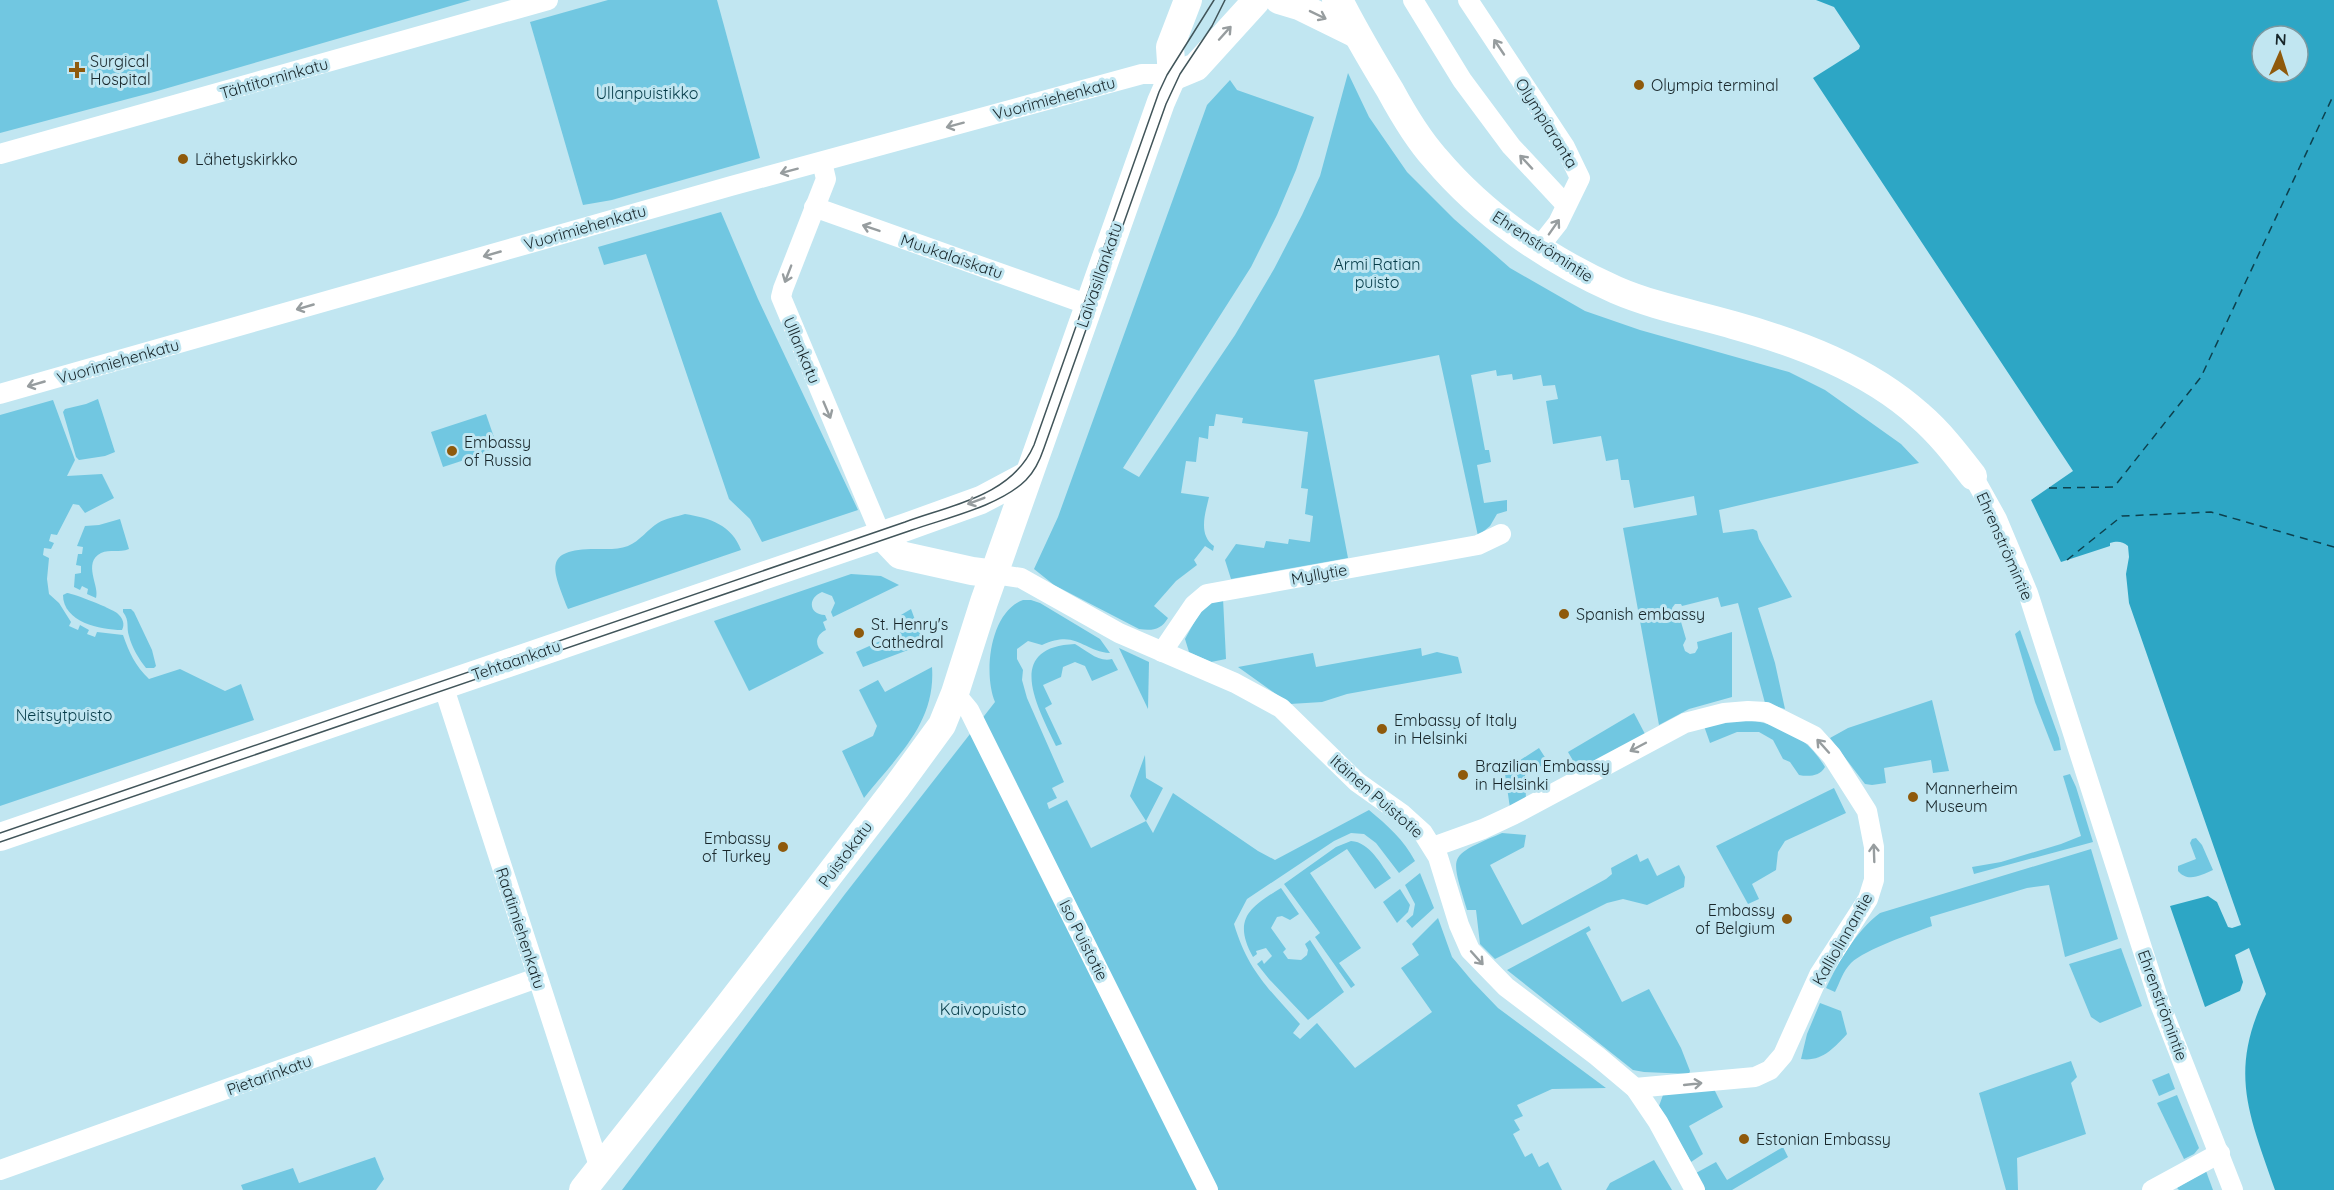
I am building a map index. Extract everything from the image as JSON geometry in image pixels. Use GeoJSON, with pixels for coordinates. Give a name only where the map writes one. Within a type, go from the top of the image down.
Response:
{"type":"FeatureCollection","features":[{"type":"Feature","properties":{"kind":"street","name":"Tähtitorninkatu"},"geometry":{"type":"LineString","coordinates":[[0,154],[548,0]]}},
{"type":"Feature","properties":{"kind":"street","name":"Laivasillankatu"},"geometry":{"type":"LineString","coordinates":[[1028,475],[1161,102],[1172,77],[1170,47],[1188,0]]}},
{"type":"Feature","properties":{"kind":"street"},"geometry":{"type":"LineString","coordinates":[[1172,77],[1196,67],[1264,0],[1299,6],[1356,34]]}},
{"type":"Feature","properties":{"kind":"street","name":"Ehrenströmintie"},"geometry":{"type":"LineString","coordinates":[[1336,0],[1341,4],[1407,120],[1434,157],[1473,198],[1505,224],[1573,270],[1619,291],[1790,342],[1844,365],[1889,392],[1917,413],[1940,434],[1973,476],[1997,519],[2028,593],[2160,1004],[2233,1190]]}},
{"type":"Feature","properties":{"kind":"street"},"geometry":{"type":"LineString","coordinates":[[1413,0],[1462,80],[1510,146],[1566,205]]}},
{"type":"Feature","properties":{"kind":"street","name":"Olympiaranta"},"geometry":{"type":"LineString","coordinates":[[1468,0],[1565,147],[1580,178],[1558,223],[1539,247]]}},
{"type":"Feature","properties":{"kind":"street","name":"Vuorimiehenkatu"},"geometry":{"type":"LineString","coordinates":[[0,394],[1142,74],[1172,77]]}},
{"type":"Feature","properties":{"kind":"street","name":"Ullankatu"},"geometry":{"type":"LineString","coordinates":[[822,162],[826,179],[781,297],[880,535]]}},
{"type":"Feature","properties":{"kind":"street","name":"Muukalaiskatu"},"geometry":{"type":"LineString","coordinates":[[814,207],[1089,305]]}},
{"type":"Feature","properties":{"kind":"street","name":"Tehtaankatu"},"geometry":{"type":"LineString","coordinates":[[0,837],[981,500],[1028,475]]}},
{"type":"Feature","properties":{"kind":"street","name":"Puistokatu"},"geometry":{"type":"LineString","coordinates":[[591,1180],[734,1000],[936,735],[955,693],[1028,475]]}},
{"type":"Feature","properties":{"kind":"street","name":"Myllytie"},"geometry":{"type":"LineString","coordinates":[[1162,652],[1194,604],[1206,594],[1478,545],[1501,534]]}},
{"type":"Feature","properties":{"kind":"street"},"geometry":{"type":"LineString","coordinates":[[880,535],[900,555],[995,574]]}},
{"type":"Feature","properties":{"kind":"street","name":"Itäinen Puistotie"},"geometry":{"type":"LineString","coordinates":[[995,574],[1021,578],[1080,613],[1235,683],[1281,708],[1357,782],[1424,833],[1440,864],[1470,950],[1506,987],[1635,1088],[1658,1122],[1695,1190]]}},
{"type":"Feature","properties":{"kind":"street","name":"Raatimiehenkatu"},"geometry":{"type":"LineString","coordinates":[[443,685],[537,978],[591,1180]]}},
{"type":"Feature","properties":{"kind":"street","name":"Iso Puistotie"},"geometry":{"type":"LineString","coordinates":[[955,693],[969,710],[1208,1190]]}},
{"type":"Feature","properties":{"kind":"street","name":"Kalliolinnantie"},"geometry":{"type":"LineString","coordinates":[[1433,847],[1483,829],[1685,723],[1724,713],[1766,712],[1804,729],[1814,736],[1832,756],[1867,811],[1874,847],[1874,880],[1868,899],[1819,975],[1783,1055],[1770,1070],[1755,1077],[1635,1088]]}},
{"type":"Feature","properties":{"kind":"street","name":"Pietarinkatu"},"geometry":{"type":"LineString","coordinates":[[0,1170],[537,978]]}},
{"type":"Feature","properties":{"kind":"street"},"geometry":{"type":"LineString","coordinates":[[2152,1190],[2220,1153]]}},
{"type":"Feature","properties":{"kind":"green space"},"geometry":{"type":"Polygon","coordinates":[[[0,0],[471,0],[154,92],[0,133],[0,0]]]}},
{"type":"Feature","properties":{"kind":"green space","name":"Ullanpuistikko"},"geometry":{"type":"Polygon","coordinates":[[[608,0],[717,0],[760,158],[612,200],[583,205],[530,22],[608,0]]]}},
{"type":"Feature","properties":{"kind":"green space","name":"Armi Ratian puisto"},"geometry":{"type":"Polygon","coordinates":[[[1348,73],[1369,117],[1407,172],[1454,219],[1510,268],[1585,311],[1640,330],[1789,372],[1825,390],[1901,444],[1919,463],[1719,510],[1723,533],[1753,529],[1757,531],[1759,539],[1792,597],[1758,608],[1775,663],[1785,709],[1765,703],[1738,603],[1721,607],[1718,597],[1682,606],[1675,604],[1672,608],[1673,612],[1679,615],[1686,639],[1683,645],[1685,651],[1690,654],[1695,653],[1698,648],[1697,642],[1732,632],[1732,697],[1689,709],[1659,725],[1623,528],[1697,515],[1694,496],[1634,508],[1629,480],[1621,480],[1618,459],[1606,461],[1601,436],[1553,444],[1546,401],[1558,399],[1555,385],[1543,386],[1541,375],[1513,380],[1512,374],[1497,376],[1496,370],[1471,375],[1485,450],[1489,450],[1491,462],[1477,465],[1484,503],[1507,500],[1507,511],[1497,514],[1490,526],[1478,536],[1439,355],[1314,380],[1348,558],[1231,579],[1225,560],[1236,544],[1264,548],[1266,541],[1288,544],[1289,539],[1310,542],[1313,516],[1305,514],[1308,489],[1301,488],[1308,432],[1242,423],[1243,418],[1216,414],[1214,426],[1209,426],[1208,439],[1199,437],[1196,462],[1186,461],[1181,493],[1209,497],[1204,530],[1214,546],[1213,551],[1205,546],[1194,560],[1197,565],[1176,581],[1154,606],[1168,618],[1162,625],[1152,630],[1139,629],[1054,585],[1034,569],[1058,517],[1207,105],[1230,80],[1237,90],[1314,117],[1296,170],[1251,267],[1123,468],[1139,477],[1235,335],[1274,269],[1302,215],[1320,176],[1348,73]]]}},
{"type":"Feature","properties":{"kind":"green space"},"geometry":{"type":"Polygon","coordinates":[[[721,212],[758,299],[858,510],[762,542],[750,519],[729,499],[646,254],[604,265],[598,247],[721,212]]]}},
{"type":"Feature","properties":{"kind":"green space"},"geometry":{"type":"Polygon","coordinates":[[[98,399],[115,452],[79,460],[76,457],[63,412],[65,409],[98,399]]]}},
{"type":"Feature","properties":{"kind":"green space","name":"Neitsytpuisto"},"geometry":{"type":"Polygon","coordinates":[[[53,400],[75,460],[67,476],[102,474],[114,498],[85,513],[79,505],[73,504],[57,535],[51,534],[49,541],[54,543],[51,549],[44,548],[43,555],[49,558],[47,579],[49,594],[59,603],[71,622],[69,626],[78,630],[80,625],[89,630],[87,634],[95,637],[97,632],[123,635],[133,658],[149,679],[180,669],[225,691],[241,684],[254,720],[0,806],[0,415],[53,400]]]}},
{"type":"Feature","properties":{"kind":"green space"},"geometry":{"type":"Polygon","coordinates":[[[486,414],[498,449],[443,467],[431,432],[486,414]]]}},
{"type":"Feature","properties":{"kind":"green space"},"geometry":{"type":"Polygon","coordinates":[[[685,514],[719,524],[732,534],[741,550],[568,609],[556,573],[559,558],[566,553],[578,550],[616,549],[628,546],[658,523],[685,514]]]}},
{"type":"Feature","properties":{"kind":"green space"},"geometry":{"type":"Polygon","coordinates":[[[120,519],[129,549],[104,552],[95,557],[92,568],[96,598],[87,594],[88,589],[82,586],[80,590],[74,587],[75,574],[81,573],[81,566],[76,565],[78,554],[82,554],[83,547],[77,546],[85,526],[120,519]]]}},
{"type":"Feature","properties":{"kind":"green space"},"geometry":{"type":"Polygon","coordinates":[[[851,574],[881,576],[899,585],[833,617],[831,612],[835,603],[832,596],[822,592],[817,595],[812,602],[813,609],[825,615],[827,620],[823,622],[826,630],[822,632],[817,641],[824,653],[749,691],[714,621],[851,574]]]}},
{"type":"Feature","properties":{"kind":"green space"},"geometry":{"type":"Polygon","coordinates":[[[67,593],[92,601],[117,613],[123,621],[122,630],[94,626],[76,618],[65,604],[63,595],[67,593]]]}},
{"type":"Feature","properties":{"kind":"green space"},"geometry":{"type":"Polygon","coordinates":[[[1223,598],[1226,659],[1211,662],[1189,652],[1185,639],[1204,608],[1223,598]]]}},
{"type":"Feature","properties":{"kind":"green space","name":"Kaivopuisto"},"geometry":{"type":"Polygon","coordinates":[[[1023,600],[1040,603],[1100,639],[1110,653],[1063,639],[1042,645],[1028,641],[1017,649],[1017,659],[1023,670],[1022,680],[1027,698],[1064,782],[1052,788],[1057,798],[1047,803],[1049,809],[1067,800],[1091,848],[1146,821],[1153,833],[1173,793],[1258,851],[1275,860],[1369,810],[1389,827],[1415,861],[1399,873],[1376,843],[1364,834],[1351,833],[1334,841],[1247,899],[1234,924],[1246,955],[1269,989],[1300,1024],[1293,1033],[1300,1039],[1317,1023],[1355,1068],[1432,1012],[1401,968],[1419,955],[1412,944],[1438,918],[1452,957],[1498,1008],[1606,1088],[1552,1089],[1517,1105],[1523,1116],[1514,1120],[1520,1130],[1513,1134],[1525,1157],[1532,1153],[1539,1167],[1548,1162],[1562,1190],[622,1190],[845,894],[995,702],[991,690],[990,660],[996,630],[1012,607],[1023,600]]]}},
{"type":"Feature","properties":{"kind":"green space"},"geometry":{"type":"Polygon","coordinates":[[[123,609],[131,609],[134,612],[152,650],[156,666],[154,668],[146,668],[136,653],[130,640],[123,609]]]}},
{"type":"Feature","properties":{"kind":"green space"},"geometry":{"type":"Polygon","coordinates":[[[911,609],[924,644],[863,667],[856,652],[907,629],[901,615],[911,609]]]}},
{"type":"Feature","properties":{"kind":"green space"},"geometry":{"type":"Polygon","coordinates":[[[2020,630],[2059,738],[2061,750],[2054,751],[2035,702],[2015,634],[2020,630]]]}},
{"type":"Feature","properties":{"kind":"green space"},"geometry":{"type":"Polygon","coordinates":[[[1075,644],[1097,658],[1112,659],[1118,670],[1092,681],[1085,666],[1075,662],[1063,667],[1061,677],[1043,685],[1052,704],[1045,708],[1062,744],[1056,746],[1035,698],[1032,682],[1033,668],[1039,656],[1053,648],[1075,644]]]}},
{"type":"Feature","properties":{"kind":"green space"},"geometry":{"type":"Polygon","coordinates":[[[1119,648],[1149,662],[1148,709],[1119,648]]]}},
{"type":"Feature","properties":{"kind":"green space"},"geometry":{"type":"Polygon","coordinates":[[[1421,648],[1422,656],[1437,652],[1458,657],[1462,673],[1347,694],[1322,702],[1290,704],[1238,667],[1313,653],[1316,667],[1421,648]]]}},
{"type":"Feature","properties":{"kind":"green space"},"geometry":{"type":"Polygon","coordinates":[[[932,667],[932,687],[921,723],[901,754],[864,798],[842,751],[873,736],[877,726],[859,690],[878,680],[885,692],[932,667]]]}},
{"type":"Feature","properties":{"kind":"green space"},"geometry":{"type":"Polygon","coordinates":[[[1932,700],[1949,771],[1933,773],[1931,760],[1884,768],[1886,783],[1865,784],[1830,738],[1848,728],[1932,700]]]}},
{"type":"Feature","properties":{"kind":"green space"},"geometry":{"type":"Polygon","coordinates":[[[1634,713],[1645,734],[1579,771],[1568,752],[1634,713]]]}},
{"type":"Feature","properties":{"kind":"green space"},"geometry":{"type":"Polygon","coordinates":[[[1750,720],[1794,734],[1810,748],[1825,767],[1814,775],[1799,775],[1790,762],[1783,759],[1773,740],[1759,732],[1737,732],[1710,743],[1704,726],[1750,720]]]}},
{"type":"Feature","properties":{"kind":"green space"},"geometry":{"type":"Polygon","coordinates":[[[1539,748],[1548,762],[1525,775],[1526,799],[1510,808],[1504,767],[1511,766],[1539,748]]]}},
{"type":"Feature","properties":{"kind":"green space"},"geometry":{"type":"Polygon","coordinates":[[[1145,755],[1146,778],[1163,788],[1146,821],[1130,796],[1145,755]]]}},
{"type":"Feature","properties":{"kind":"green space"},"geometry":{"type":"Polygon","coordinates":[[[2070,774],[2093,842],[1974,874],[1972,867],[2001,862],[2081,836],[2063,776],[2070,774]]]}},
{"type":"Feature","properties":{"kind":"green space"},"geometry":{"type":"Polygon","coordinates":[[[1834,788],[1846,813],[1785,841],[1778,852],[1776,870],[1752,884],[1759,899],[1748,904],[1716,846],[1834,788]]]}},
{"type":"Feature","properties":{"kind":"green space"},"geometry":{"type":"Polygon","coordinates":[[[1502,833],[1526,835],[1524,847],[1490,865],[1522,925],[1606,879],[1612,874],[1611,868],[1637,854],[1640,862],[1648,858],[1657,876],[1679,865],[1685,877],[1684,887],[1647,905],[1623,899],[1607,903],[1495,959],[1480,944],[1476,910],[1467,910],[1456,867],[1462,853],[1502,833]]]}},
{"type":"Feature","properties":{"kind":"green space"},"geometry":{"type":"Polygon","coordinates":[[[2196,838],[2202,845],[2213,870],[2195,877],[2186,877],[2178,871],[2178,866],[2196,859],[2190,843],[2196,838]]]}},
{"type":"Feature","properties":{"kind":"green space"},"geometry":{"type":"Polygon","coordinates":[[[1351,841],[1364,845],[1391,878],[1375,889],[1347,849],[1310,873],[1361,948],[1339,963],[1355,985],[1351,988],[1315,937],[1320,933],[1284,884],[1336,847],[1351,841]]]}},
{"type":"Feature","properties":{"kind":"green space"},"geometry":{"type":"Polygon","coordinates":[[[2091,849],[2118,939],[2065,957],[2049,885],[2027,888],[1930,917],[1932,926],[1867,952],[1851,963],[1835,992],[1826,988],[1849,947],[1871,920],[1880,913],[2091,849]]]}},
{"type":"Feature","properties":{"kind":"green space"},"geometry":{"type":"Polygon","coordinates":[[[1420,873],[1434,908],[1412,928],[1406,921],[1413,915],[1415,904],[1405,885],[1420,873]]]}},
{"type":"Feature","properties":{"kind":"green space"},"geometry":{"type":"Polygon","coordinates":[[[1281,888],[1299,914],[1290,920],[1282,916],[1277,917],[1271,928],[1286,949],[1283,952],[1288,959],[1301,960],[1307,955],[1308,950],[1305,944],[1310,940],[1344,992],[1308,1020],[1257,964],[1262,960],[1264,964],[1272,956],[1266,948],[1256,951],[1257,954],[1253,957],[1244,933],[1244,923],[1253,908],[1281,888]]]}},
{"type":"Feature","properties":{"kind":"green space"},"geometry":{"type":"Polygon","coordinates":[[[1400,889],[1410,905],[1408,912],[1397,923],[1383,902],[1400,889]]]}},
{"type":"Feature","properties":{"kind":"green space"},"geometry":{"type":"Polygon","coordinates":[[[1589,926],[1591,930],[1586,933],[1622,1002],[1649,989],[1681,1048],[1690,1071],[1689,1074],[1633,1070],[1507,970],[1589,926]]]}},
{"type":"Feature","properties":{"kind":"green space"},"geometry":{"type":"Polygon","coordinates":[[[2121,948],[2142,1006],[2100,1023],[2091,1017],[2069,964],[2121,948]]]}},
{"type":"Feature","properties":{"kind":"green space"},"geometry":{"type":"Polygon","coordinates":[[[1820,1003],[1841,1011],[1847,1034],[1821,1056],[1801,1059],[1807,1034],[1820,1003]]]}},
{"type":"Feature","properties":{"kind":"green space"},"geometry":{"type":"Polygon","coordinates":[[[2071,1061],[2077,1077],[2071,1083],[2086,1134],[2017,1158],[2018,1190],[2006,1190],[1979,1093],[2071,1061]]]}},
{"type":"Feature","properties":{"kind":"green space"},"geometry":{"type":"Polygon","coordinates":[[[2169,1073],[2175,1089],[2159,1096],[2152,1080],[2169,1073]]]}},
{"type":"Feature","properties":{"kind":"green space"},"geometry":{"type":"Polygon","coordinates":[[[1714,1089],[1723,1107],[1689,1126],[1703,1154],[1691,1162],[1659,1106],[1663,1095],[1714,1089]]]}},
{"type":"Feature","properties":{"kind":"green space"},"geometry":{"type":"Polygon","coordinates":[[[2177,1095],[2199,1148],[2194,1154],[2184,1159],[2157,1103],[2177,1095]]]}},
{"type":"Feature","properties":{"kind":"green space"},"geometry":{"type":"Polygon","coordinates":[[[1783,1147],[1788,1157],[1732,1190],[1705,1190],[1696,1173],[1716,1162],[1727,1180],[1783,1147]]]}},
{"type":"Feature","properties":{"kind":"green space"},"geometry":{"type":"Polygon","coordinates":[[[375,1157],[384,1179],[376,1190],[243,1190],[241,1185],[293,1168],[299,1183],[375,1157]]]}},
{"type":"Feature","properties":{"kind":"green space"},"geometry":{"type":"Polygon","coordinates":[[[1654,1160],[1672,1190],[1606,1190],[1610,1183],[1654,1160]]]}},
{"type":"Feature","properties":{"kind":"green space"},"geometry":{"type":"Polygon","coordinates":[[[2206,1171],[2213,1190],[2179,1190],[2177,1188],[2206,1171]]]}},
{"type":"Feature","properties":{"kind":"shaded area"},"geometry":{"type":"Polygon","coordinates":[[[1816,0],[2334,0],[2334,1190],[2275,1190],[2257,1138],[2246,1093],[2245,1070],[2248,1047],[2254,1022],[2266,994],[2249,948],[2235,955],[2243,982],[2240,991],[2205,1007],[2170,906],[2208,896],[2217,902],[2228,927],[2241,925],[2129,603],[2126,574],[2128,546],[2122,542],[2113,542],[2110,546],[2061,562],[2031,500],[2073,471],[1813,78],[1859,49],[1860,46],[1834,7],[1816,0]]]}},
{"type":"Feature","properties":{"kind":"ferry route"},"geometry":{"type":"LineString","coordinates":[[2049,488],[2114,487],[2201,377],[2334,94]]}},
{"type":"Feature","properties":{"kind":"ferry route"},"geometry":{"type":"LineString","coordinates":[[2067,560],[2122,516],[2211,512],[2334,547]]}},
{"type":"Feature","properties":{"kind":"tram line"},"geometry":{"type":"LineString","coordinates":[[0,833],[960,504],[996,487],[1024,462],[1034,445],[1159,92],[1167,75],[1214,0]]}},
{"type":"Feature","properties":{"kind":"tram line"},"geometry":{"type":"LineString","coordinates":[[0,842],[956,516],[987,504],[1015,489],[1029,477],[1041,457],[1166,104],[1180,74],[1212,26],[1225,0]]}},
{"type":"Feature","properties":{"kind":"place","name":"Surgical Hospital"},"geometry":{"type":"Point","coordinates":[77,70]}},
{"type":"Feature","properties":{"kind":"place","name":"Olympia terminal"},"geometry":{"type":"Point","coordinates":[1639,85]}},
{"type":"Feature","properties":{"kind":"place","name":"Lähetyskirkko"},"geometry":{"type":"Point","coordinates":[183,159]}},
{"type":"Feature","properties":{"kind":"place","name":"Embassy of Russia"},"geometry":{"type":"Point","coordinates":[452,451]}},
{"type":"Feature","properties":{"kind":"place","name":"Spanish embassy"},"geometry":{"type":"Point","coordinates":[1564,614]}},
{"type":"Feature","properties":{"kind":"place","name":"St. Henry's Cathedral"},"geometry":{"type":"Point","coordinates":[859,633]}},
{"type":"Feature","properties":{"kind":"place","name":"Embassy of Italy in Helsinki"},"geometry":{"type":"Point","coordinates":[1382,729]}},
{"type":"Feature","properties":{"kind":"place","name":"Brazilian Embassy in Helsinki"},"geometry":{"type":"Point","coordinates":[1463,775]}},
{"type":"Feature","properties":{"kind":"place","name":"Mannerheim Museum"},"geometry":{"type":"Point","coordinates":[1913,797]}},
{"type":"Feature","properties":{"kind":"place","name":"Embassy of Turkey"},"geometry":{"type":"Point","coordinates":[783,847]}},
{"type":"Feature","properties":{"kind":"place","name":"Embassy of Belgium"},"geometry":{"type":"Point","coordinates":[1787,919]}},
{"type":"Feature","properties":{"kind":"place","name":"Estonian Embassy"},"geometry":{"type":"Point","coordinates":[1744,1139]}}]}
